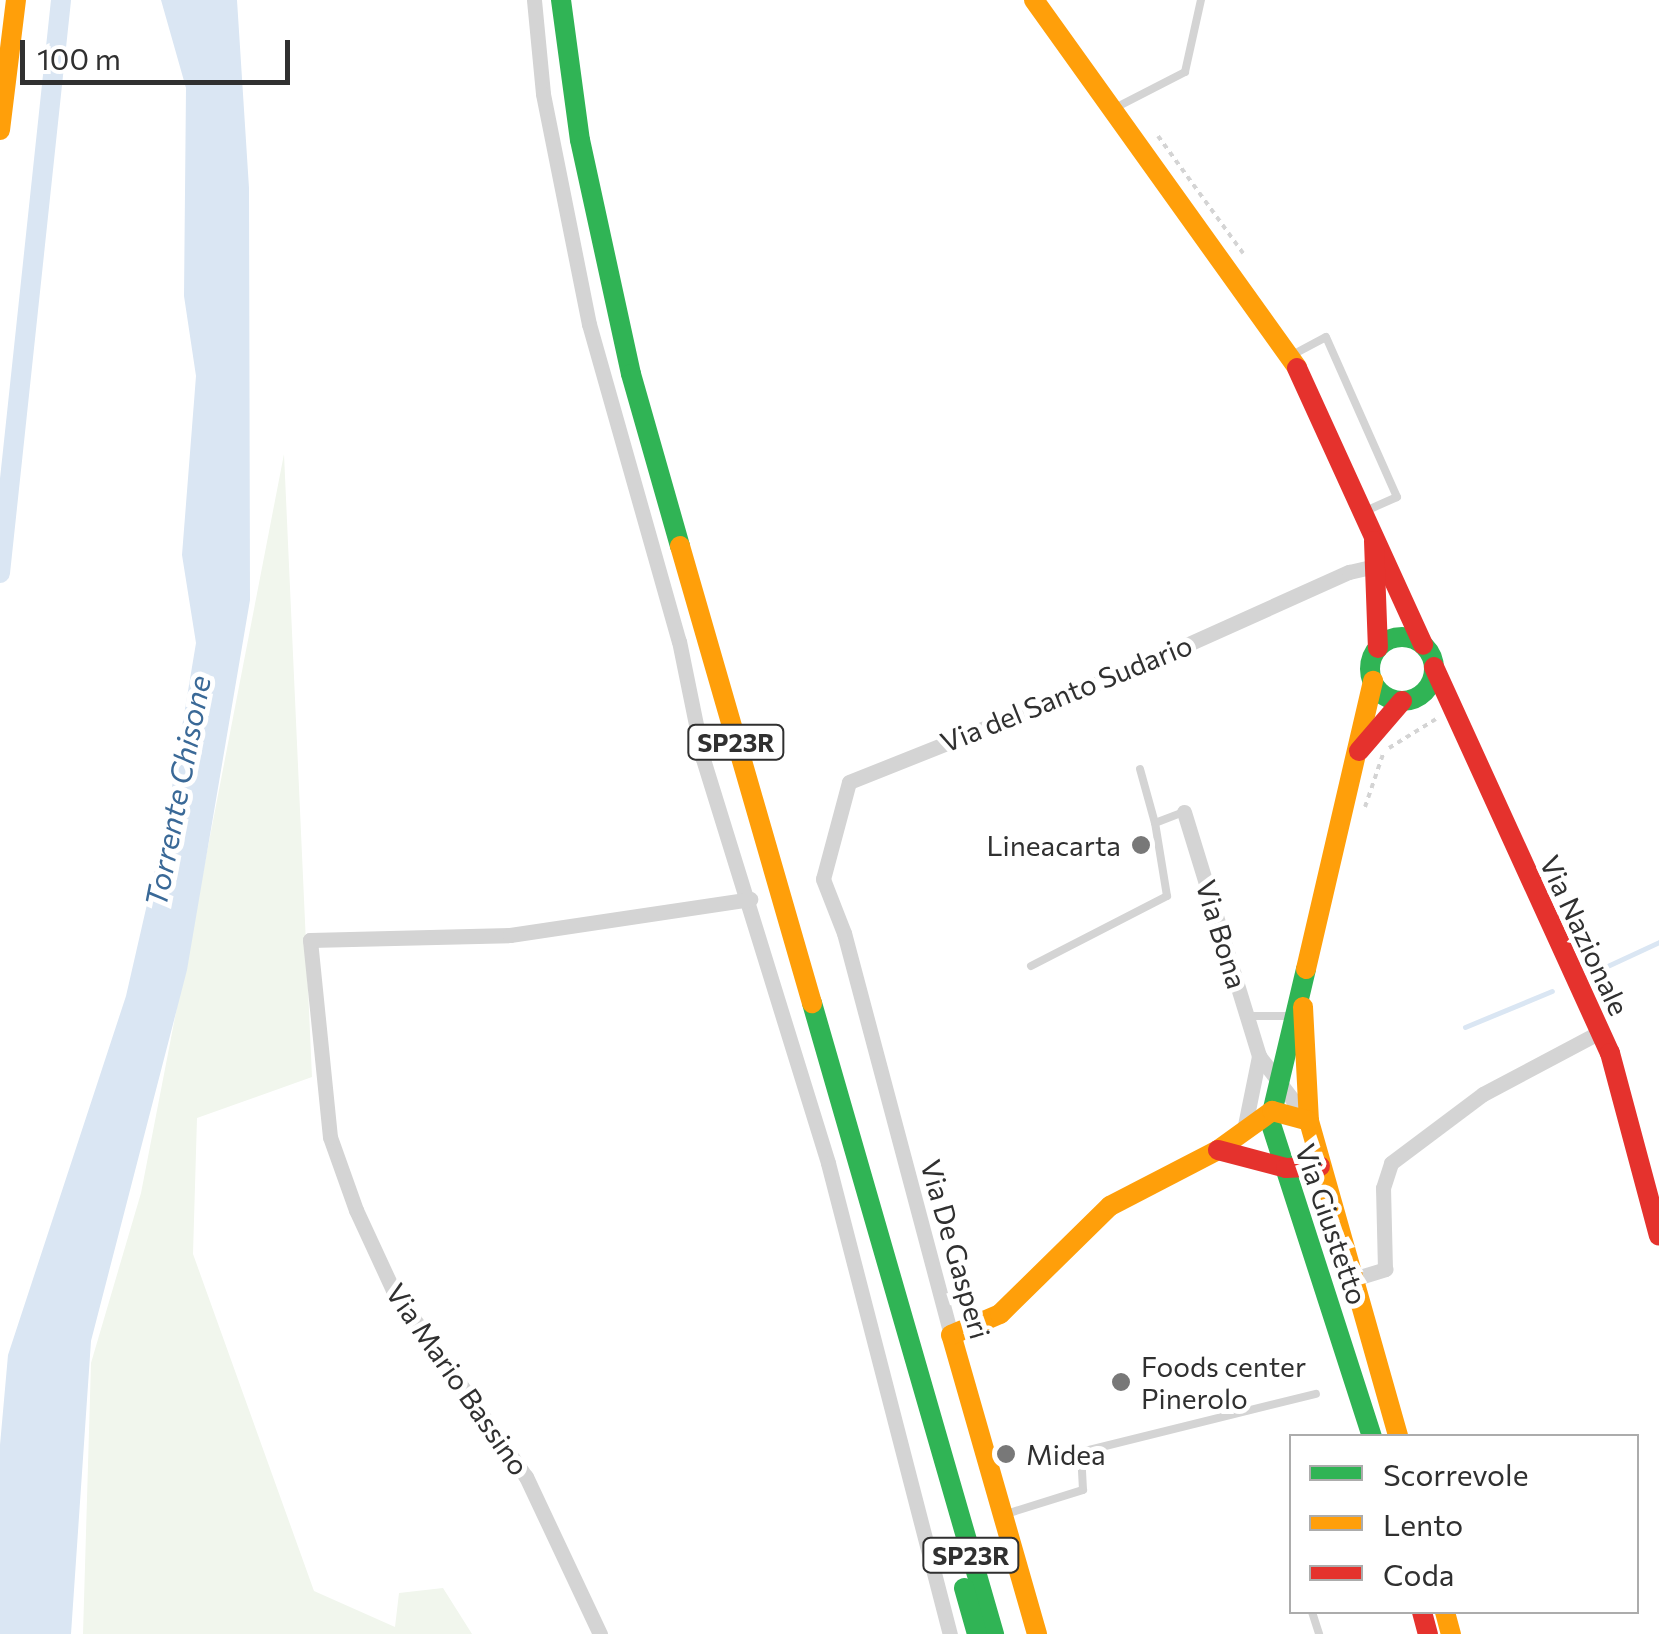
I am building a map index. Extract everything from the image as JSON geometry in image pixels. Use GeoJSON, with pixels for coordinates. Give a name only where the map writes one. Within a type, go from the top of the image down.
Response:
{"type":"FeatureCollection","features":[{"type":"Feature","properties":{"kind":"main road"},"geometry":{"type":"LineString","coordinates":[[0,130],[16,0]]}},
{"type":"Feature","properties":{"kind":"main road","name":"SP23R"},"geometry":{"type":"LineString","coordinates":[[561,0],[580,140],[630,374],[994,1634]]}},
{"type":"Feature","properties":{"kind":"main road"},"geometry":{"type":"LineString","coordinates":[[1034,0],[1292,355],[1434,667],[1430,686],[1409,700]]}},
{"type":"Feature","properties":{"kind":"main road"},"geometry":{"type":"LineString","coordinates":[[1369,520],[1376,566],[1378,648],[1373,681],[1384,696],[1409,700],[1453,718]]}},
{"type":"Feature","properties":{"kind":"main road"},"geometry":{"type":"LineString","coordinates":[[1378,648],[1395,638],[1422,644]]}},
{"type":"Feature","properties":{"kind":"main road","name":"Via Nazionale"},"geometry":{"type":"LineString","coordinates":[[1434,667],[1453,718],[1600,1032],[1659,1236]]}},
{"type":"Feature","properties":{"kind":"main road","name":"Via Giustetto"},"geometry":{"type":"LineString","coordinates":[[1371,1434],[1286,1168],[1272,1137],[1272,1110],[1373,681]]}},
{"type":"Feature","properties":{"kind":"main road","name":"Via Giustetto"},"geometry":{"type":"LineString","coordinates":[[1357,753],[1409,700]]}},
{"type":"Feature","properties":{"kind":"main road","name":"Via Giustetto"},"geometry":{"type":"LineString","coordinates":[[1305,970],[1301,1052],[1308,1121],[1397,1434]]}},
{"type":"Feature","properties":{"kind":"main road"},"geometry":{"type":"LineString","coordinates":[[951,1335],[1000,1314],[1110,1206],[1218,1150],[1272,1110],[1308,1121]]}},
{"type":"Feature","properties":{"kind":"main road"},"geometry":{"type":"LineString","coordinates":[[1218,1150],[1286,1168],[1320,1166]]}},
{"type":"Feature","properties":{"kind":"main road","name":"Via De Gasperi"},"geometry":{"type":"LineString","coordinates":[[951,1335],[1037,1634]]}},
{"type":"Feature","properties":{"kind":"main road"},"geometry":{"type":"LineString","coordinates":[[948,1476],[958,1567],[977,1634]]}},
{"type":"Feature","properties":{"kind":"street"},"geometry":{"type":"LineString","coordinates":[[534,0],[544,94],[590,324],[679,641],[703,759],[750,899],[828,1163],[950,1634]]}},
{"type":"Feature","properties":{"kind":"street","name":"Via del Santo Sudario"},"geometry":{"type":"LineString","coordinates":[[822,879],[848,782],[1135,668],[1349,572],[1376,566]]}},
{"type":"Feature","properties":{"kind":"street","name":"Via Bona"},"geometry":{"type":"LineString","coordinates":[[1184,812],[1259,1056]]}},
{"type":"Feature","properties":{"kind":"street","name":"Via De Gasperi"},"geometry":{"type":"LineString","coordinates":[[822,879],[844,933],[951,1335]]}},
{"type":"Feature","properties":{"kind":"street","name":"Via Mario Bassino"},"geometry":{"type":"LineString","coordinates":[[600,1634],[526,1477],[393,1290],[356,1210],[330,1137],[310,940],[510,935],[750,899]]}},
{"type":"Feature","properties":{"kind":"street"},"geometry":{"type":"LineString","coordinates":[[1353,1279],[1384,1269],[1383,1188],[1391,1163],[1483,1094],[1600,1032]]}},
{"type":"Feature","properties":{"kind":"street"},"geometry":{"type":"LineString","coordinates":[[1259,1056],[1308,1121]]}},
{"type":"Feature","properties":{"kind":"street"},"geometry":{"type":"LineString","coordinates":[[1243,1132],[1256,1096],[1259,1056]]}},
{"type":"Feature","properties":{"kind":"lane"},"geometry":{"type":"LineString","coordinates":[[1112,109],[1185,72],[1201,0]]}},
{"type":"Feature","properties":{"kind":"lane"},"geometry":{"type":"LineString","coordinates":[[1292,355],[1326,337],[1396,498],[1369,520]]}},
{"type":"Feature","properties":{"kind":"lane"},"geometry":{"type":"LineString","coordinates":[[1031,966],[1168,896],[1155,823],[1140,769]]}},
{"type":"Feature","properties":{"kind":"lane"},"geometry":{"type":"LineString","coordinates":[[1155,823],[1184,812]]}},
{"type":"Feature","properties":{"kind":"lane"},"geometry":{"type":"LineString","coordinates":[[1247,1016],[1292,1016]]}},
{"type":"Feature","properties":{"kind":"lane"},"geometry":{"type":"LineString","coordinates":[[1003,1515],[1083,1490],[1081,1452],[1316,1394]]}},
{"type":"Feature","properties":{"kind":"path"},"geometry":{"type":"LineString","coordinates":[[1152,130],[1184,164],[1246,258]]}},
{"type":"Feature","properties":{"kind":"path"},"geometry":{"type":"LineString","coordinates":[[1360,825],[1384,752],[1453,718]]}},
{"type":"Feature","properties":{"kind":"shaded area"},"geometry":{"type":"Polygon","coordinates":[[[284,454],[312,1077],[197,1118],[193,1254],[314,1591],[395,1627],[399,1593],[443,1588],[472,1634],[83,1634],[91,1363],[141,1193],[284,454]]]}},
{"type":"Feature","properties":{"kind":"water","name":"Torrente Chisone"},"geometry":{"type":"Polygon","coordinates":[[[161,0],[237,0],[249,188],[250,600],[187,970],[91,1341],[71,1634],[0,1634],[0,1445],[8,1355],[126,996],[167,817],[196,643],[182,555],[196,376],[184,296],[186,88],[161,0]]]}},
{"type":"Feature","properties":{"kind":"waterway"},"geometry":{"type":"LineString","coordinates":[[0,573],[61,0]]}},
{"type":"Feature","properties":{"kind":"waterway"},"geometry":{"type":"LineString","coordinates":[[1588,975],[1659,942]]}},
{"type":"Feature","properties":{"kind":"waterway"},"geometry":{"type":"LineString","coordinates":[[1465,1027],[1552,991]]}},
{"type":"Feature","properties":{"kind":"traffic: fast"},"geometry":{"type":"LineString","coordinates":[[561,0],[580,140],[631,374],[680,546]]}},
{"type":"Feature","properties":{"kind":"traffic: fast"},"geometry":{"type":"LineString","coordinates":[[1402,637],[1424,647],[1434,669],[1424,691],[1402,701],[1380,691],[1370,669],[1380,647],[1402,637]]}},
{"type":"Feature","properties":{"kind":"traffic: fast"},"geometry":{"type":"LineString","coordinates":[[1306,969],[1270,1121],[1371,1434]]}},
{"type":"Feature","properties":{"kind":"traffic: fast"},"geometry":{"type":"LineString","coordinates":[[812,1003],[994,1634]]}},
{"type":"Feature","properties":{"kind":"traffic: fast"},"geometry":{"type":"LineString","coordinates":[[964,1588],[977,1634]]}},
{"type":"Feature","properties":{"kind":"traffic: slow"},"geometry":{"type":"LineString","coordinates":[[0,130],[16,0]]}},
{"type":"Feature","properties":{"kind":"traffic: slow"},"geometry":{"type":"LineString","coordinates":[[1034,0],[1297,368]]}},
{"type":"Feature","properties":{"kind":"traffic: slow"},"geometry":{"type":"LineString","coordinates":[[680,546],[812,1003]]}},
{"type":"Feature","properties":{"kind":"traffic: slow"},"geometry":{"type":"LineString","coordinates":[[1306,969],[1373,681]]}},
{"type":"Feature","properties":{"kind":"traffic: slow"},"geometry":{"type":"LineString","coordinates":[[1303,1007],[1309,1121],[1397,1434]]}},
{"type":"Feature","properties":{"kind":"traffic: slow"},"geometry":{"type":"LineString","coordinates":[[1037,1634],[951,1335],[1000,1314],[1110,1206],[1218,1150],[1272,1111],[1309,1121]]}},
{"type":"Feature","properties":{"kind":"traffic: slow"},"geometry":{"type":"LineString","coordinates":[[1446,1614],[1451,1634]]}},
{"type":"Feature","properties":{"kind":"traffic: jam"},"geometry":{"type":"LineString","coordinates":[[1297,368],[1423,645]]}},
{"type":"Feature","properties":{"kind":"traffic: jam"},"geometry":{"type":"LineString","coordinates":[[1374,541],[1378,648]]}},
{"type":"Feature","properties":{"kind":"traffic: jam"},"geometry":{"type":"LineString","coordinates":[[1434,667],[1610,1053],[1659,1236]]}},
{"type":"Feature","properties":{"kind":"traffic: jam"},"geometry":{"type":"LineString","coordinates":[[1359,751],[1402,701]]}},
{"type":"Feature","properties":{"kind":"traffic: jam"},"geometry":{"type":"LineString","coordinates":[[1218,1150],[1286,1168],[1320,1166]]}},
{"type":"Feature","properties":{"kind":"traffic: jam"},"geometry":{"type":"LineString","coordinates":[[1423,1614],[1428,1634]]}},
{"type":"Feature","properties":{"kind":"place","name":"Lineacarta"},"geometry":{"type":"Point","coordinates":[1141,845]}},
{"type":"Feature","properties":{"kind":"place","name":"Foods center Pinerolo"},"geometry":{"type":"Point","coordinates":[1121,1382]}},
{"type":"Feature","properties":{"kind":"place","name":"Midea"},"geometry":{"type":"Point","coordinates":[1006,1454]}}]}
